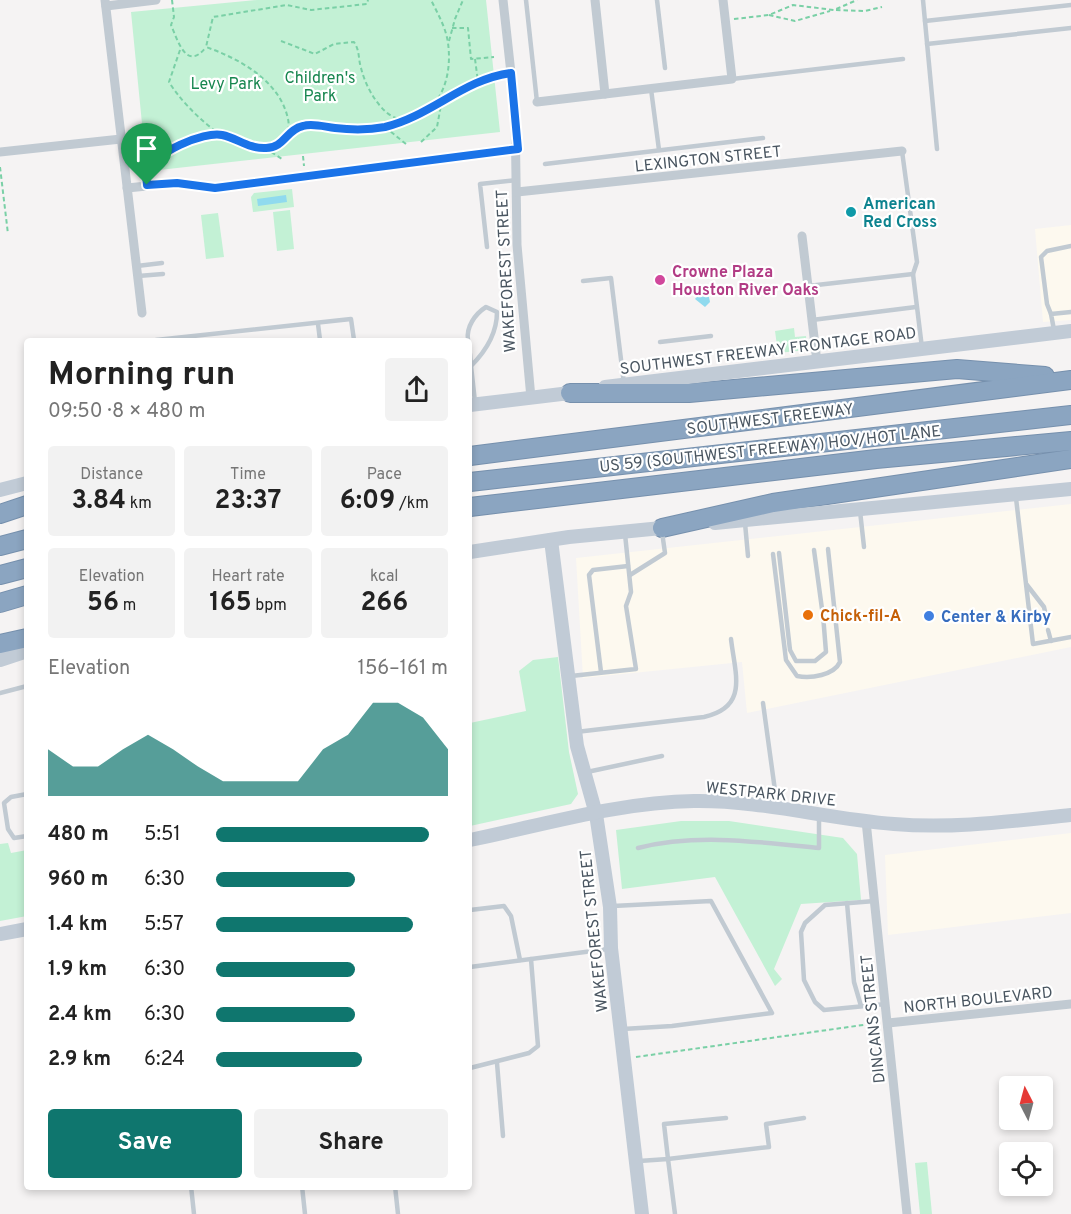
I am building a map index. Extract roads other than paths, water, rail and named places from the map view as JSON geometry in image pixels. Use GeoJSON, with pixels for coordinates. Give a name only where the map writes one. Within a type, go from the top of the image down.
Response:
{"type":"FeatureCollection","features":[{"type":"Feature","properties":{"kind":"highway"},"geometry":{"type":"LineString","coordinates":[[570,393],[689,393],[957,369],[1071,379]]}},
{"type":"Feature","properties":{"kind":"highway","name":"SOUTHWEST FREEWAY"},"geometry":{"type":"LineString","coordinates":[[472,456],[1071,379]]}},
{"type":"Feature","properties":{"kind":"highway","name":"US 59 (SOUTHWEST FREEWAY) HOV/HOT LANE"},"geometry":{"type":"LineString","coordinates":[[472,482],[1071,415]]}},
{"type":"Feature","properties":{"kind":"highway"},"geometry":{"type":"LineString","coordinates":[[472,507],[876,459],[1071,441]]}},
{"type":"Feature","properties":{"kind":"highway"},"geometry":{"type":"LineString","coordinates":[[662,528],[773,503],[1071,459]]}},
{"type":"Feature","properties":{"kind":"highway"},"geometry":{"type":"LineString","coordinates":[[0,514],[24,506]]}},
{"type":"Feature","properties":{"kind":"highway"},"geometry":{"type":"LineString","coordinates":[[0,546],[24,539]]}},
{"type":"Feature","properties":{"kind":"highway"},"geometry":{"type":"LineString","coordinates":[[0,575],[24,569]]}},
{"type":"Feature","properties":{"kind":"highway"},"geometry":{"type":"LineString","coordinates":[[0,603],[24,596]]}},
{"type":"Feature","properties":{"kind":"highway"},"geometry":{"type":"LineString","coordinates":[[0,644],[24,639]]}},
{"type":"Feature","properties":{"kind":"main road","name":"SOUTHWEST FREEWAY FRONTAGE ROAD"},"geometry":{"type":"LineString","coordinates":[[472,405],[624,384],[1071,331]]}},
{"type":"Feature","properties":{"kind":"main road"},"geometry":{"type":"LineString","coordinates":[[0,490],[24,484]]}},
{"type":"Feature","properties":{"kind":"main road"},"geometry":{"type":"LineString","coordinates":[[472,552],[550,540],[662,528],[1071,489]]}},
{"type":"Feature","properties":{"kind":"main road","name":"WAKEFOREST STREET"},"geometry":{"type":"LineString","coordinates":[[550,540],[575,732],[596,814],[610,907],[611,948],[642,1214]]}},
{"type":"Feature","properties":{"kind":"main road"},"geometry":{"type":"LineString","coordinates":[[0,660],[24,652]]}},
{"type":"Feature","properties":{"kind":"main road","name":"WESTPARK DRIVE"},"geometry":{"type":"LineString","coordinates":[[472,840],[640,806],[692,801],[777,807],[866,821],[951,827],[1071,815]]}},
{"type":"Feature","properties":{"kind":"main road"},"geometry":{"type":"LineString","coordinates":[[0,934],[24,930]]}},
{"type":"Feature","properties":{"kind":"street"},"geometry":{"type":"LineString","coordinates":[[142,313],[106,3],[156,0]]}},
{"type":"Feature","properties":{"kind":"street","name":"WAKEFOREST STREET"},"geometry":{"type":"LineString","coordinates":[[503,0],[518,149],[518,253],[531,398]]}},
{"type":"Feature","properties":{"kind":"street"},"geometry":{"type":"LineString","coordinates":[[595,0],[605,94]]}},
{"type":"Feature","properties":{"kind":"street"},"geometry":{"type":"LineString","coordinates":[[537,102],[732,79],[723,0]]}},
{"type":"Feature","properties":{"kind":"street"},"geometry":{"type":"LineString","coordinates":[[0,152],[122,140]]}},
{"type":"Feature","properties":{"kind":"street"},"geometry":{"type":"LineString","coordinates":[[127,188],[177,183],[215,188],[518,149]]}},
{"type":"Feature","properties":{"kind":"street","name":"LEXINGTON STREET"},"geometry":{"type":"LineString","coordinates":[[517,192],[902,151]]}},
{"type":"Feature","properties":{"kind":"street"},"geometry":{"type":"LineString","coordinates":[[802,236],[817,362]]}},
{"type":"Feature","properties":{"kind":"street","name":"DINCANS STREET"},"geometry":{"type":"LineString","coordinates":[[866,821],[908,1214]]}},
{"type":"Feature","properties":{"kind":"street","name":"NORTH BOULEVARD"},"geometry":{"type":"LineString","coordinates":[[888,1023],[1071,1004]]}},
{"type":"Feature","properties":{"kind":"lane"},"geometry":{"type":"LineString","coordinates":[[526,0],[537,102]]}},
{"type":"Feature","properties":{"kind":"lane"},"geometry":{"type":"LineString","coordinates":[[657,0],[665,68]]}},
{"type":"Feature","properties":{"kind":"lane"},"geometry":{"type":"LineString","coordinates":[[922,0],[937,149]]}},
{"type":"Feature","properties":{"kind":"lane"},"geometry":{"type":"LineString","coordinates":[[925,21],[1071,5]]}},
{"type":"Feature","properties":{"kind":"lane"},"geometry":{"type":"LineString","coordinates":[[927,44],[1071,28]]}},
{"type":"Feature","properties":{"kind":"lane"},"geometry":{"type":"LineString","coordinates":[[732,79],[903,59]]}},
{"type":"Feature","properties":{"kind":"lane"},"geometry":{"type":"LineString","coordinates":[[651,88],[659,150]]}},
{"type":"Feature","properties":{"kind":"lane"},"geometry":{"type":"LineString","coordinates":[[546,164],[763,138]]}},
{"type":"Feature","properties":{"kind":"lane"},"geometry":{"type":"LineString","coordinates":[[902,151],[917,262],[913,274],[922,349]]}},
{"type":"Feature","properties":{"kind":"lane"},"geometry":{"type":"LineString","coordinates":[[487,247],[480,184],[517,180]]}},
{"type":"Feature","properties":{"kind":"lane"},"geometry":{"type":"LineString","coordinates":[[1054,333],[1047,304],[1041,257],[1047,251],[1071,246]]}},
{"type":"Feature","properties":{"kind":"lane"},"geometry":{"type":"LineString","coordinates":[[137,266],[162,263]]}},
{"type":"Feature","properties":{"kind":"lane"},"geometry":{"type":"LineString","coordinates":[[138,276],[163,274]]}},
{"type":"Feature","properties":{"kind":"lane"},"geometry":{"type":"LineString","coordinates":[[808,286],[913,274]]}},
{"type":"Feature","properties":{"kind":"lane"},"geometry":{"type":"LineString","coordinates":[[583,281],[611,278],[624,384]]}},
{"type":"Feature","properties":{"kind":"lane"},"geometry":{"type":"LineString","coordinates":[[468,338],[467,334],[476,313],[486,307],[497,312],[497,322],[483,354],[472,365]]}},
{"type":"Feature","properties":{"kind":"lane"},"geometry":{"type":"LineString","coordinates":[[812,320],[916,307]]}},
{"type":"Feature","properties":{"kind":"lane"},"geometry":{"type":"LineString","coordinates":[[1051,314],[1071,312]]}},
{"type":"Feature","properties":{"kind":"lane"},"geometry":{"type":"LineString","coordinates":[[176,338],[351,319],[354,338]]}},
{"type":"Feature","properties":{"kind":"lane"},"geometry":{"type":"LineString","coordinates":[[318,324],[320,338]]}},
{"type":"Feature","properties":{"kind":"lane"},"geometry":{"type":"LineString","coordinates":[[660,342],[711,336]]}},
{"type":"Feature","properties":{"kind":"lane"},"geometry":{"type":"LineString","coordinates":[[1016,495],[1033,644],[1071,637]]}},
{"type":"Feature","properties":{"kind":"lane"},"geometry":{"type":"LineString","coordinates":[[860,510],[864,547]]}},
{"type":"Feature","properties":{"kind":"lane"},"geometry":{"type":"LineString","coordinates":[[745,520],[748,556]]}},
{"type":"Feature","properties":{"kind":"lane"},"geometry":{"type":"LineString","coordinates":[[630,575],[665,553],[662,528]]}},
{"type":"Feature","properties":{"kind":"lane"},"geometry":{"type":"LineString","coordinates":[[568,676],[636,669],[626,606],[631,592],[625,532]]}},
{"type":"Feature","properties":{"kind":"lane"},"geometry":{"type":"LineString","coordinates":[[823,615],[826,652],[815,661],[796,661],[790,650],[776,554],[786,660],[797,676],[834,670],[841,657],[828,549]]}},
{"type":"Feature","properties":{"kind":"lane"},"geometry":{"type":"LineString","coordinates":[[814,550],[822,609]]}},
{"type":"Feature","properties":{"kind":"lane"},"geometry":{"type":"LineString","coordinates":[[601,672],[589,575],[593,570],[628,566]]}},
{"type":"Feature","properties":{"kind":"lane"},"geometry":{"type":"LineString","coordinates":[[1025,583],[1044,608],[1047,620]]}},
{"type":"Feature","properties":{"kind":"lane"},"geometry":{"type":"LineString","coordinates":[[1048,630],[1051,641]]}},
{"type":"Feature","properties":{"kind":"lane"},"geometry":{"type":"LineString","coordinates":[[575,732],[704,717],[722,711],[731,704],[736,691],[731,639]]}},
{"type":"Feature","properties":{"kind":"lane"},"geometry":{"type":"LineString","coordinates":[[0,693],[24,687]]}},
{"type":"Feature","properties":{"kind":"lane"},"geometry":{"type":"LineString","coordinates":[[763,703],[777,807]]}},
{"type":"Feature","properties":{"kind":"lane"},"geometry":{"type":"LineString","coordinates":[[584,773],[662,756]]}},
{"type":"Feature","properties":{"kind":"lane"},"geometry":{"type":"LineString","coordinates":[[24,795],[10,797],[4,803],[8,829],[14,838],[24,836]]}},
{"type":"Feature","properties":{"kind":"lane"},"geometry":{"type":"LineString","coordinates":[[638,848],[657,843],[728,841],[819,848],[819,814]]}},
{"type":"Feature","properties":{"kind":"lane"},"geometry":{"type":"LineString","coordinates":[[610,907],[711,901],[772,1013],[621,1030]]}},
{"type":"Feature","properties":{"kind":"lane"},"geometry":{"type":"LineString","coordinates":[[875,902],[825,905],[805,923],[801,932],[804,980],[815,1002],[825,1010],[886,1004]]}},
{"type":"Feature","properties":{"kind":"lane"},"geometry":{"type":"LineString","coordinates":[[847,903],[854,982],[861,1006]]}},
{"type":"Feature","properties":{"kind":"lane"},"geometry":{"type":"LineString","coordinates":[[472,910],[504,906],[511,916],[520,960]]}},
{"type":"Feature","properties":{"kind":"lane"},"geometry":{"type":"LineString","coordinates":[[472,967],[611,948]]}},
{"type":"Feature","properties":{"kind":"lane"},"geometry":{"type":"LineString","coordinates":[[472,1068],[529,1053],[538,1046],[531,959]]}},
{"type":"Feature","properties":{"kind":"lane"},"geometry":{"type":"LineString","coordinates":[[497,1063],[503,1136]]}},
{"type":"Feature","properties":{"kind":"lane"},"geometry":{"type":"LineString","coordinates":[[675,1214],[664,1124],[726,1118]]}},
{"type":"Feature","properties":{"kind":"lane"},"geometry":{"type":"LineString","coordinates":[[636,1161],[668,1160],[769,1147],[766,1124],[804,1118]]}},
{"type":"Feature","properties":{"kind":"lane"},"geometry":{"type":"LineString","coordinates":[[191,1190],[194,1214]]}},
{"type":"Feature","properties":{"kind":"lane"},"geometry":{"type":"LineString","coordinates":[[302,1190],[305,1214]]}},
{"type":"Feature","properties":{"kind":"lane"},"geometry":{"type":"LineString","coordinates":[[395,1190],[398,1214]]}},
{"type":"Feature","properties":{"kind":"water"},"geometry":{"type":"Polygon","coordinates":[[[286,195],[287,202],[258,206],[257,199],[286,195]]]}},
{"type":"Feature","properties":{"kind":"water"},"geometry":{"type":"Polygon","coordinates":[[[702,290],[709,297],[710,302],[705,307],[695,299],[702,290]]]}},
{"type":"Feature","properties":{"kind":"place","name":"American Red Cross"},"geometry":{"type":"Point","coordinates":[851,212]}},
{"type":"Feature","properties":{"kind":"place","name":"Crowne Plaza Houston River Oaks"},"geometry":{"type":"Point","coordinates":[660,280]}},
{"type":"Feature","properties":{"kind":"place","name":"Chick-fil-A"},"geometry":{"type":"Point","coordinates":[808,615]}},
{"type":"Feature","properties":{"kind":"place","name":"Center & Kirby"},"geometry":{"type":"Point","coordinates":[929,616]}},
{"type":"Feature","properties":{"kind":"park label","name":"Levy Park"},"geometry":{"type":"Point","coordinates":[226,83]}},
{"type":"Feature","properties":{"kind":"park label","name":"Children's Park"},"geometry":{"type":"Point","coordinates":[320,86]}}]}
